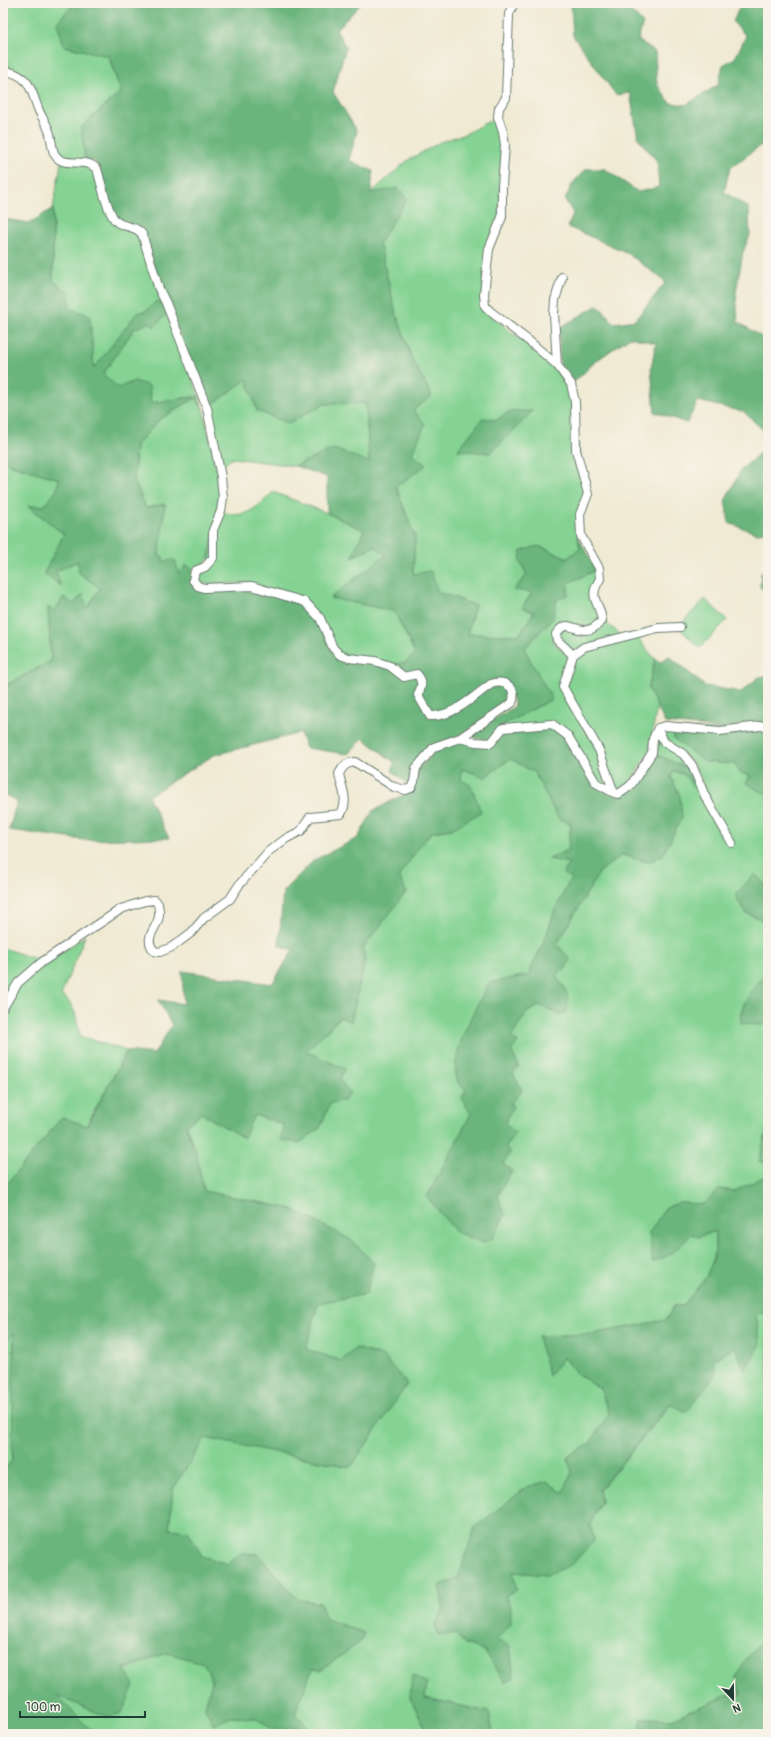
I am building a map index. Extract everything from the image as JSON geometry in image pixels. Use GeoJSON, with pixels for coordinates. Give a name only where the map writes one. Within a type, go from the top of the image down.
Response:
{"type":"FeatureCollection","features":[{"type":"Feature","properties":{"kind":"street"},"geometry":{"type":"LineString","coordinates":[[514,3],[509,14],[506,98],[499,108],[498,117],[503,132],[505,146],[502,186],[502,217],[489,249],[484,294],[485,306],[557,366],[570,384],[575,402],[576,450],[588,494],[580,514],[581,536],[599,568],[600,579],[594,588],[594,598],[601,612],[602,621],[594,628],[585,631],[567,626],[560,629],[556,634],[556,640],[573,656]]}},
{"type":"Feature","properties":{"kind":"street"},"geometry":{"type":"LineString","coordinates":[[3,1008],[18,983],[42,962],[121,909],[145,901],[155,900],[158,904],[159,912],[158,920],[151,933],[151,945],[154,951],[160,952],[172,947],[191,933],[204,918],[230,899],[239,885],[269,851],[287,838],[301,831],[310,817],[340,814],[345,807],[346,797],[339,774],[342,767],[348,763],[355,762],[394,787],[406,790],[411,788],[414,782],[416,768],[434,747],[460,738],[512,703],[514,692],[510,686],[497,682],[491,684],[449,714],[437,717],[430,716],[418,695],[422,686],[421,678],[417,674],[404,677],[390,666],[375,660],[349,658],[340,655],[333,648],[320,618],[305,602],[252,586],[204,588],[198,586],[193,580],[195,571],[205,567],[212,558],[213,530],[221,511],[223,498],[221,477],[207,408],[166,303],[159,289],[142,234],[139,230],[133,227],[116,222],[111,215],[97,169],[92,164],[85,162],[71,163],[63,161],[55,155],[49,129],[40,113],[28,84],[19,74],[7,70]]}},
{"type":"Feature","properties":{"kind":"street"},"geometry":{"type":"LineString","coordinates":[[557,366],[554,314],[555,300],[562,277]]}},
{"type":"Feature","properties":{"kind":"street"},"geometry":{"type":"LineString","coordinates":[[614,793],[599,750],[563,687],[573,656],[584,647],[658,628],[680,627]]}},
{"type":"Feature","properties":{"kind":"street"},"geometry":{"type":"LineString","coordinates":[[460,738],[476,742],[491,743],[503,728],[552,724],[568,736],[596,783],[614,793],[619,794],[631,785],[652,753],[653,739],[658,728],[665,726],[720,731],[768,725]]}},
{"type":"Feature","properties":{"kind":"street"},"geometry":{"type":"LineString","coordinates":[[658,728],[664,742],[683,754],[692,765],[705,796],[732,843]]}},
{"type":"Feature","properties":{"kind":"green space"},"geometry":{"type":"Polygon","coordinates":[[[3,3],[75,3],[57,22],[64,46],[108,56],[121,92],[81,127],[85,159],[71,159],[58,153],[33,86],[26,76],[3,65],[3,3]]]}},
{"type":"Feature","properties":{"kind":"green space"},"geometry":{"type":"Polygon","coordinates":[[[75,3],[362,3],[336,30],[346,47],[333,92],[357,131],[349,160],[373,171],[371,193],[399,188],[407,199],[379,243],[395,310],[412,359],[432,396],[413,410],[425,424],[412,454],[426,465],[396,487],[415,537],[413,574],[431,571],[438,592],[475,605],[467,634],[519,635],[534,612],[522,608],[532,592],[513,590],[527,575],[520,561],[521,551],[538,546],[568,558],[580,548],[578,537],[596,570],[568,583],[568,595],[557,599],[553,618],[524,649],[552,699],[501,726],[490,740],[467,737],[515,706],[506,680],[489,682],[474,691],[461,703],[454,707],[443,712],[431,713],[420,695],[423,677],[408,675],[392,664],[405,663],[415,653],[394,611],[330,598],[386,555],[374,546],[352,557],[364,530],[327,513],[327,477],[295,466],[334,449],[369,462],[366,403],[325,404],[288,423],[257,411],[247,379],[209,407],[161,288],[144,233],[118,219],[114,214],[99,167],[94,161],[85,159],[81,127],[121,92],[109,56],[64,46],[57,22],[75,3]]]}},
{"type":"Feature","properties":{"kind":"green space"},"geometry":{"type":"Polygon","coordinates":[[[571,3],[631,3],[628,8],[643,23],[638,40],[655,52],[657,84],[670,103],[686,105],[718,85],[723,65],[735,58],[746,36],[733,22],[741,3],[768,3],[768,140],[730,168],[724,192],[749,208],[750,235],[743,252],[736,292],[738,322],[768,341],[768,532],[756,533],[729,523],[725,501],[741,470],[763,450],[763,430],[744,412],[698,401],[687,423],[655,412],[651,368],[656,343],[630,337],[596,361],[574,382],[560,364],[559,328],[598,305],[614,323],[635,320],[666,282],[626,252],[568,227],[573,213],[565,200],[572,184],[586,169],[605,169],[638,192],[659,187],[657,161],[638,138],[630,93],[616,95],[573,36],[571,3]]]}},
{"type":"Feature","properties":{"kind":"green space"},"geometry":{"type":"Polygon","coordinates":[[[495,118],[502,145],[499,217],[486,249],[482,308],[555,368],[568,385],[585,494],[578,537],[580,548],[568,558],[538,546],[520,561],[531,587],[534,608],[530,619],[519,635],[467,634],[475,605],[438,592],[413,574],[415,537],[396,487],[425,424],[413,410],[432,396],[412,359],[395,310],[379,243],[407,199],[371,193],[407,161],[440,142],[465,134],[495,118]],[[510,411],[497,420],[483,418],[458,450],[490,453],[532,412],[510,411]]]}},
{"type":"Feature","properties":{"kind":"green space"},"geometry":{"type":"Polygon","coordinates":[[[61,163],[84,165],[94,171],[109,217],[139,236],[162,303],[156,301],[146,311],[137,313],[94,369],[70,308],[53,282],[53,208],[61,163]]]}},
{"type":"Feature","properties":{"kind":"green space"},"geometry":{"type":"Polygon","coordinates":[[[53,208],[53,281],[69,293],[70,308],[90,316],[94,368],[137,313],[146,311],[156,301],[162,303],[167,313],[154,327],[150,322],[134,329],[103,374],[118,388],[135,381],[149,386],[151,403],[199,396],[203,409],[195,398],[160,419],[136,445],[134,481],[146,508],[165,504],[159,556],[164,557],[162,561],[175,560],[179,574],[186,565],[192,569],[195,588],[251,589],[304,605],[318,620],[330,649],[416,677],[429,718],[498,685],[504,686],[511,694],[510,702],[459,736],[432,745],[409,785],[392,771],[395,763],[363,738],[348,754],[306,748],[300,733],[214,755],[148,796],[169,838],[84,840],[9,830],[17,801],[3,794],[3,687],[51,661],[48,607],[54,612],[64,597],[73,604],[83,594],[87,609],[100,588],[79,573],[78,561],[56,571],[61,586],[44,573],[64,534],[28,506],[44,506],[57,490],[59,479],[9,464],[3,457],[3,219],[30,223],[53,208]]]}},
{"type":"Feature","properties":{"kind":"green space"},"geometry":{"type":"Polygon","coordinates":[[[167,313],[199,396],[151,403],[135,381],[118,388],[103,374],[134,329],[150,322],[154,327],[167,313]]]}},
{"type":"Feature","properties":{"kind":"green space"},"geometry":{"type":"Polygon","coordinates":[[[247,379],[257,411],[288,423],[325,404],[366,403],[369,463],[334,449],[295,466],[233,458],[221,466],[209,407],[247,379]]]}},
{"type":"Feature","properties":{"kind":"green space"},"geometry":{"type":"Polygon","coordinates":[[[196,398],[203,409],[218,477],[220,498],[209,557],[203,565],[178,575],[162,561],[159,556],[165,504],[146,508],[134,481],[136,445],[160,419],[196,398]]]}},
{"type":"Feature","properties":{"kind":"green space"},"geometry":{"type":"Polygon","coordinates":[[[510,411],[533,411],[490,453],[458,450],[483,418],[497,420],[510,411]]]}},
{"type":"Feature","properties":{"kind":"green space"},"geometry":{"type":"Polygon","coordinates":[[[3,457],[9,464],[59,479],[57,490],[44,506],[28,506],[64,534],[44,574],[60,585],[56,571],[78,561],[79,573],[100,588],[87,610],[83,595],[73,604],[64,597],[54,612],[48,608],[51,661],[3,687],[3,457]]]}},
{"type":"Feature","properties":{"kind":"green space"},"geometry":{"type":"Polygon","coordinates":[[[273,492],[327,513],[364,530],[353,557],[374,546],[386,555],[331,598],[394,611],[415,653],[405,663],[392,664],[341,653],[252,583],[205,584],[200,583],[196,579],[197,574],[207,570],[216,531],[223,512],[238,514],[251,511],[273,492]]]}},
{"type":"Feature","properties":{"kind":"green space"},"geometry":{"type":"Polygon","coordinates":[[[768,568],[768,593],[760,587],[761,573],[768,568]]]}},
{"type":"Feature","properties":{"kind":"green space"},"geometry":{"type":"Polygon","coordinates":[[[596,570],[591,594],[599,619],[589,626],[579,624],[553,634],[553,642],[570,657],[560,688],[597,751],[608,787],[598,781],[581,754],[501,726],[552,699],[524,649],[553,618],[557,599],[567,583],[596,570]]]}},
{"type":"Feature","properties":{"kind":"green space"},"geometry":{"type":"Polygon","coordinates":[[[705,599],[727,620],[700,648],[681,630],[681,624],[705,599]]]}},
{"type":"Feature","properties":{"kind":"green space"},"geometry":{"type":"Polygon","coordinates":[[[605,622],[621,635],[573,651],[560,639],[559,635],[562,631],[567,629],[575,630],[605,622]]]}},
{"type":"Feature","properties":{"kind":"green space"},"geometry":{"type":"Polygon","coordinates":[[[637,637],[655,659],[648,688],[657,706],[649,752],[629,783],[616,791],[567,687],[576,657],[585,650],[637,637]]]}},
{"type":"Feature","properties":{"kind":"green space"},"geometry":{"type":"Polygon","coordinates":[[[669,656],[705,686],[741,692],[759,677],[768,676],[768,722],[721,728],[665,723],[648,688],[655,659],[661,662],[669,656]]]}},
{"type":"Feature","properties":{"kind":"green space"},"geometry":{"type":"Polygon","coordinates":[[[551,727],[566,738],[594,785],[619,797],[655,754],[687,768],[701,798],[685,775],[674,771],[671,777],[680,796],[682,817],[663,855],[649,862],[622,855],[600,871],[557,944],[570,959],[565,970],[561,968],[556,977],[567,993],[568,1002],[566,1013],[558,1014],[540,1005],[526,1013],[511,1038],[518,1042],[511,1051],[519,1066],[513,1073],[522,1091],[510,1104],[513,1106],[505,1123],[515,1133],[506,1147],[510,1153],[503,1164],[512,1171],[498,1195],[505,1215],[493,1238],[482,1243],[456,1232],[427,1197],[471,1114],[462,1098],[466,1090],[459,1084],[456,1074],[456,1061],[464,1033],[489,983],[528,975],[546,937],[554,912],[571,878],[563,874],[569,863],[549,859],[568,850],[571,824],[558,818],[534,772],[510,759],[485,777],[462,769],[461,780],[471,785],[481,812],[452,829],[432,832],[419,847],[399,876],[406,892],[363,948],[365,960],[351,1022],[340,1017],[306,1051],[345,1069],[340,1080],[350,1093],[344,1101],[330,1103],[320,1128],[299,1143],[281,1140],[283,1124],[254,1115],[244,1138],[201,1113],[186,1126],[196,1153],[204,1191],[292,1209],[351,1240],[374,1263],[366,1294],[318,1303],[306,1349],[341,1361],[356,1348],[384,1357],[407,1384],[351,1467],[205,1438],[173,1489],[169,1529],[188,1531],[202,1556],[227,1564],[241,1553],[258,1554],[298,1600],[320,1603],[326,1619],[364,1633],[362,1640],[322,1670],[312,1669],[295,1713],[310,1728],[305,1734],[291,1727],[280,1732],[255,1718],[231,1717],[214,1725],[205,1708],[212,1681],[204,1663],[167,1653],[124,1669],[134,1685],[122,1713],[108,1717],[57,1696],[93,1732],[93,1734],[3,1734],[3,1473],[12,1460],[14,1333],[3,1345],[3,1189],[62,1117],[87,1126],[127,1051],[154,1054],[172,1025],[158,1000],[184,1004],[182,971],[272,984],[293,950],[279,945],[283,891],[314,860],[358,838],[373,811],[412,790],[419,769],[436,750],[460,741],[491,746],[504,731],[551,727]]]}},
{"type":"Feature","properties":{"kind":"green space"},"geometry":{"type":"Polygon","coordinates":[[[768,728],[767,795],[746,783],[751,776],[739,772],[735,764],[705,762],[674,739],[673,730],[768,728]]]}},
{"type":"Feature","properties":{"kind":"green space"},"geometry":{"type":"Polygon","coordinates":[[[662,730],[673,730],[705,762],[735,764],[751,775],[746,783],[767,795],[768,793],[768,888],[755,874],[746,913],[761,919],[768,930],[768,971],[745,1002],[740,1014],[741,1023],[762,1025],[768,1020],[768,1128],[759,1161],[768,1163],[768,1175],[735,1191],[719,1189],[704,1204],[679,1203],[671,1254],[693,1233],[698,1237],[716,1231],[714,1258],[706,1277],[683,1306],[674,1306],[666,1320],[593,1334],[538,1336],[549,1375],[564,1357],[577,1374],[600,1388],[609,1414],[589,1445],[570,1455],[568,1460],[572,1472],[563,1494],[527,1487],[510,1500],[458,1578],[439,1586],[444,1609],[435,1625],[455,1633],[465,1644],[484,1650],[505,1681],[496,1640],[505,1596],[513,1572],[547,1575],[594,1541],[590,1525],[601,1501],[599,1491],[671,1404],[687,1412],[713,1361],[735,1347],[745,1369],[760,1345],[756,1314],[768,1310],[768,1640],[753,1651],[745,1661],[736,1677],[741,1695],[726,1696],[672,1719],[642,1718],[639,1734],[493,1734],[489,1712],[425,1698],[410,1698],[429,1734],[305,1734],[310,1728],[295,1713],[312,1669],[322,1670],[362,1640],[364,1633],[326,1619],[320,1603],[298,1600],[258,1554],[241,1553],[227,1564],[202,1556],[188,1531],[169,1529],[173,1489],[205,1438],[350,1467],[407,1384],[384,1357],[356,1348],[341,1361],[306,1349],[318,1303],[366,1294],[292,1209],[204,1191],[196,1153],[186,1126],[201,1113],[244,1138],[253,1114],[283,1124],[320,1128],[330,1103],[306,1051],[341,1017],[351,1021],[365,960],[363,948],[406,892],[399,876],[419,847],[432,832],[452,829],[462,769],[485,777],[510,759],[534,772],[558,818],[571,824],[568,850],[550,859],[569,863],[571,878],[554,912],[546,937],[528,976],[489,983],[466,1090],[462,1098],[471,1114],[427,1197],[498,1195],[512,1171],[503,1164],[506,1147],[504,1123],[513,1106],[509,1105],[512,1073],[519,1066],[511,1051],[511,1038],[526,1013],[541,1005],[558,1014],[565,988],[556,977],[561,968],[557,944],[600,871],[622,855],[649,862],[680,796],[671,777],[674,771],[685,775],[700,795],[687,768],[655,754],[657,735],[684,760],[708,795],[694,764],[667,740],[662,730]]]}},
{"type":"Feature","properties":{"kind":"green space"},"geometry":{"type":"Polygon","coordinates":[[[755,874],[768,888],[768,930],[761,919],[746,913],[735,895],[755,874]]]}},
{"type":"Feature","properties":{"kind":"green space"},"geometry":{"type":"Polygon","coordinates":[[[85,936],[61,995],[66,998],[75,1012],[80,1036],[127,1051],[86,1126],[62,1117],[3,1189],[3,1013],[20,984],[45,964],[85,936]]]}},
{"type":"Feature","properties":{"kind":"green space"},"geometry":{"type":"Polygon","coordinates":[[[3,948],[39,960],[3,1002],[3,948]]]}},
{"type":"Feature","properties":{"kind":"green space"},"geometry":{"type":"Polygon","coordinates":[[[768,971],[768,1020],[762,1025],[741,1023],[743,1009],[749,995],[768,971]]]}},
{"type":"Feature","properties":{"kind":"green space"},"geometry":{"type":"Polygon","coordinates":[[[768,1128],[768,1163],[759,1161],[768,1128]]]}},
{"type":"Feature","properties":{"kind":"green space"},"geometry":{"type":"Polygon","coordinates":[[[768,1175],[768,1310],[756,1314],[760,1345],[745,1370],[735,1347],[713,1360],[716,1373],[687,1412],[670,1404],[599,1490],[601,1501],[590,1525],[594,1541],[571,1565],[547,1575],[513,1572],[517,1590],[505,1596],[511,1607],[511,1624],[496,1640],[510,1646],[514,1678],[505,1682],[484,1650],[465,1644],[455,1633],[439,1636],[435,1625],[444,1609],[439,1586],[458,1578],[475,1527],[527,1487],[547,1481],[563,1493],[572,1472],[568,1460],[570,1455],[589,1445],[609,1414],[600,1388],[577,1374],[564,1357],[549,1376],[538,1336],[593,1334],[666,1320],[674,1306],[683,1306],[706,1277],[714,1258],[716,1231],[698,1237],[692,1234],[671,1254],[653,1262],[649,1233],[666,1207],[679,1203],[704,1204],[719,1189],[735,1191],[768,1175]]]}},
{"type":"Feature","properties":{"kind":"green space"},"geometry":{"type":"Polygon","coordinates":[[[14,1332],[12,1460],[3,1473],[3,1345],[14,1332]]]}},
{"type":"Feature","properties":{"kind":"green space"},"geometry":{"type":"Polygon","coordinates":[[[768,1640],[768,1734],[639,1734],[642,1718],[672,1719],[726,1696],[741,1695],[736,1677],[745,1661],[753,1651],[768,1640]]]}},
{"type":"Feature","properties":{"kind":"green space"},"geometry":{"type":"Polygon","coordinates":[[[167,1653],[204,1663],[212,1681],[205,1708],[231,1717],[255,1718],[280,1732],[291,1727],[303,1734],[93,1734],[93,1732],[56,1695],[108,1717],[124,1670],[167,1653]]]}},
{"type":"Feature","properties":{"kind":"green space"},"geometry":{"type":"Polygon","coordinates":[[[412,1675],[427,1683],[425,1698],[489,1712],[493,1734],[429,1734],[410,1698],[412,1675]]]}}]}
